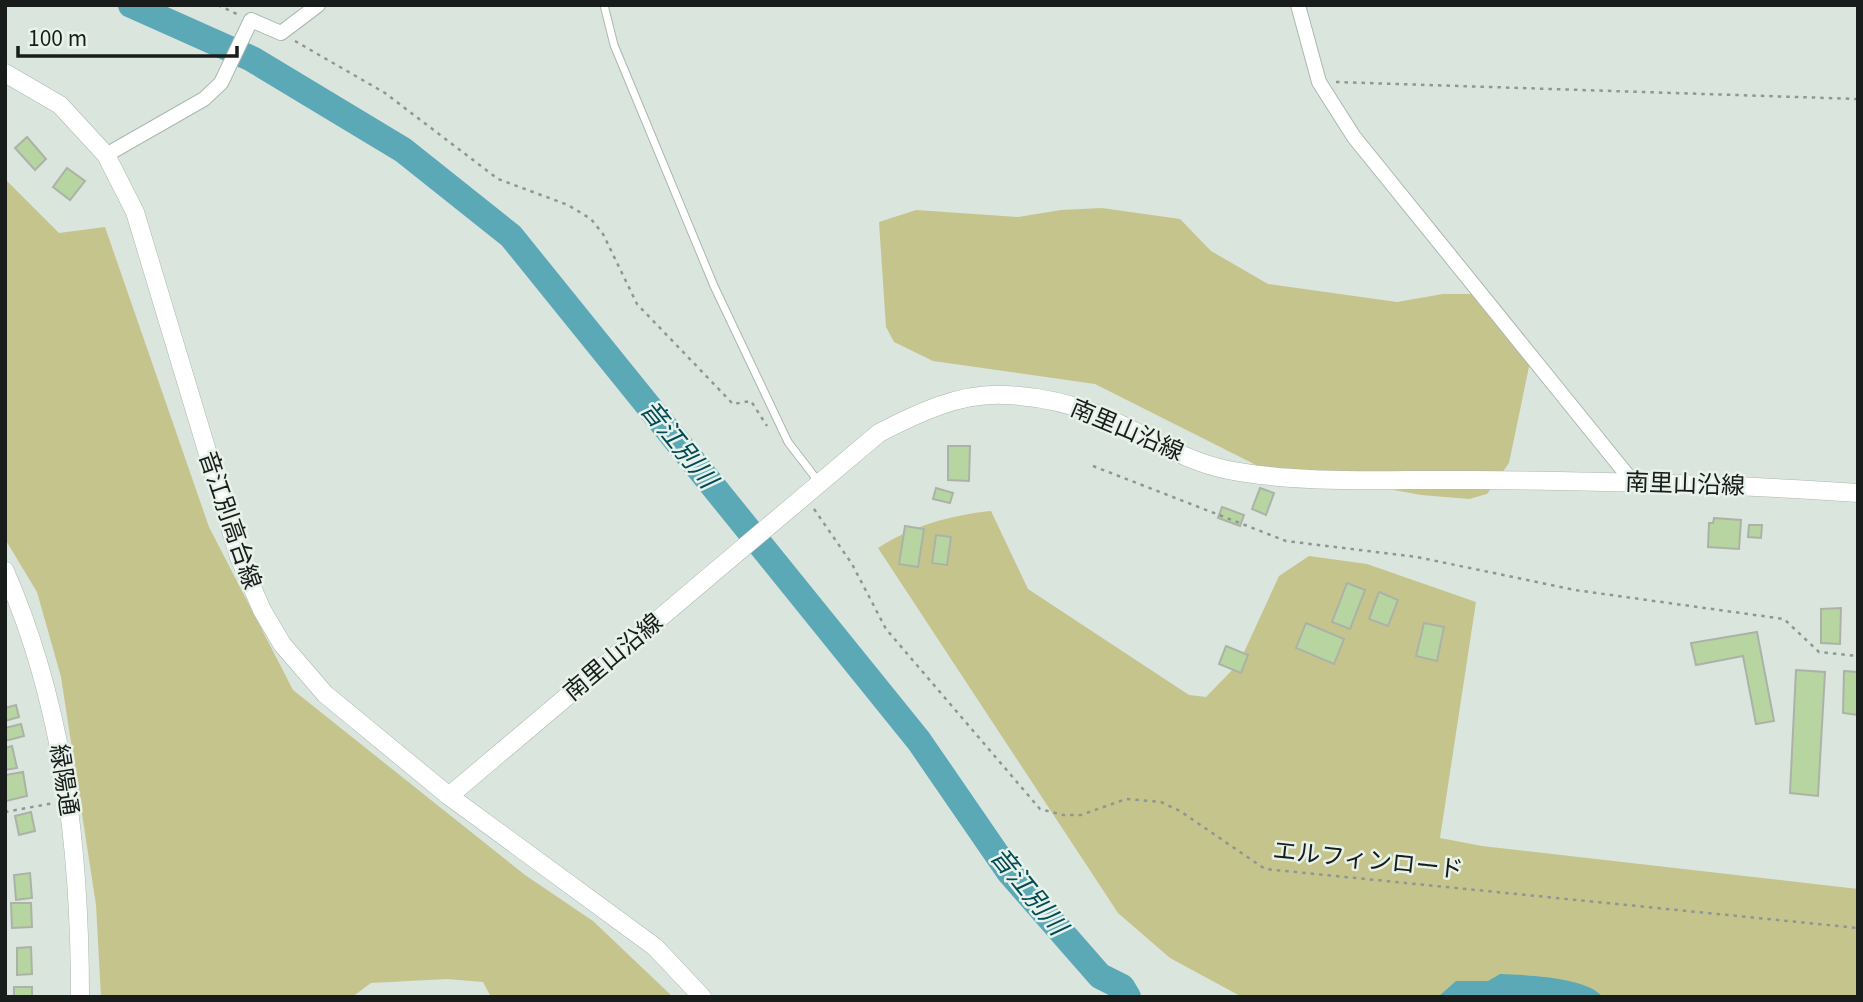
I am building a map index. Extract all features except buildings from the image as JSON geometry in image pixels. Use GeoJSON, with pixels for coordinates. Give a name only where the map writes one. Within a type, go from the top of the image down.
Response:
{"type":"FeatureCollection","features":[{"type":"Feature","properties":{"kind":"street"},"geometry":{"type":"LineString","coordinates":[[106,155],[204,99],[221,82],[251,20],[281,33],[318,5]]}},
{"type":"Feature","properties":{"kind":"street"},"geometry":{"type":"LineString","coordinates":[[1298,5],[1319,82],[1354,137],[1632,481]]}},
{"type":"Feature","properties":{"kind":"street","name":"音江別高台線"},"geometry":{"type":"LineString","coordinates":[[5,73],[60,105],[106,155],[135,212],[239,557],[262,610],[282,644],[325,694],[449,796],[655,947],[702,997]]}},
{"type":"Feature","properties":{"kind":"street","name":"南里山沿線"},"geometry":{"type":"LineString","coordinates":[[449,796],[818,481],[879,433],[916,414],[957,400],[1003,394],[1052,400],[1097,414],[1176,453],[1227,470],[1299,478],[1632,481],[1858,493]]}},
{"type":"Feature","properties":{"kind":"street","name":"緑陽通"},"geometry":{"type":"LineString","coordinates":[[5,571],[39,659],[63,763],[76,873],[80,997]]}},
{"type":"Feature","properties":{"kind":"lane"},"geometry":{"type":"LineString","coordinates":[[604,5],[614,46],[714,286],[788,442],[818,481]]}},
{"type":"Feature","properties":{"kind":"path"},"geometry":{"type":"LineString","coordinates":[[218,5],[251,20]]}},
{"type":"Feature","properties":{"kind":"path"},"geometry":{"type":"LineString","coordinates":[[281,33],[385,93],[498,179],[568,205],[591,219],[603,234],[637,304],[733,404],[751,401],[773,434]]}},
{"type":"Feature","properties":{"kind":"path"},"geometry":{"type":"LineString","coordinates":[[1319,82],[1858,99]]}},
{"type":"Feature","properties":{"kind":"path"},"geometry":{"type":"LineString","coordinates":[[1093,466],[1286,541],[1417,557],[1575,590],[1784,619],[1819,652],[1858,656]]}},
{"type":"Feature","properties":{"kind":"path","name":"エルフィンロード"},"geometry":{"type":"LineString","coordinates":[[803,496],[852,564],[886,629],[1040,809],[1063,816],[1082,815],[1126,799],[1161,802],[1181,811],[1265,869],[1858,928]]}},
{"type":"Feature","properties":{"kind":"path"},"geometry":{"type":"LineString","coordinates":[[5,811],[55,803]]}},
{"type":"Feature","properties":{"kind":"shaded area"},"geometry":{"type":"Polygon","coordinates":[[[5,179],[59,233],[105,227],[209,527],[293,690],[525,875],[593,921],[673,997],[491,997],[483,982],[447,979],[371,983],[352,997],[101,997],[96,905],[61,677],[37,592],[5,539],[5,179]]]}},
{"type":"Feature","properties":{"kind":"shaded area"},"geometry":{"type":"Polygon","coordinates":[[[1102,208],[1180,219],[1211,251],[1268,284],[1397,302],[1443,294],[1488,294],[1530,362],[1509,463],[1487,494],[1469,499],[1421,495],[1256,465],[1095,384],[933,361],[894,342],[886,327],[879,222],[916,210],[1018,217],[1061,210],[1102,208]]]}},
{"type":"Feature","properties":{"kind":"shaded area"},"geometry":{"type":"Polygon","coordinates":[[[991,511],[1028,589],[1189,695],[1206,697],[1239,663],[1279,576],[1309,556],[1367,564],[1476,602],[1440,838],[1482,846],[1858,889],[1858,997],[1242,997],[1170,958],[1118,913],[878,548],[932,523],[991,511]]]}},
{"type":"Feature","properties":{"kind":"water"},"geometry":{"type":"Polygon","coordinates":[[[1500,974],[1570,981],[1595,990],[1603,997],[1438,997],[1456,981],[1488,981],[1500,974]]]}},
{"type":"Feature","properties":{"kind":"waterway","name":"音江別川"},"geometry":{"type":"LineString","coordinates":[[131,5],[252,59],[403,150],[511,236],[919,741],[1009,872],[1100,976],[1122,987],[1128,997]]}}]}
